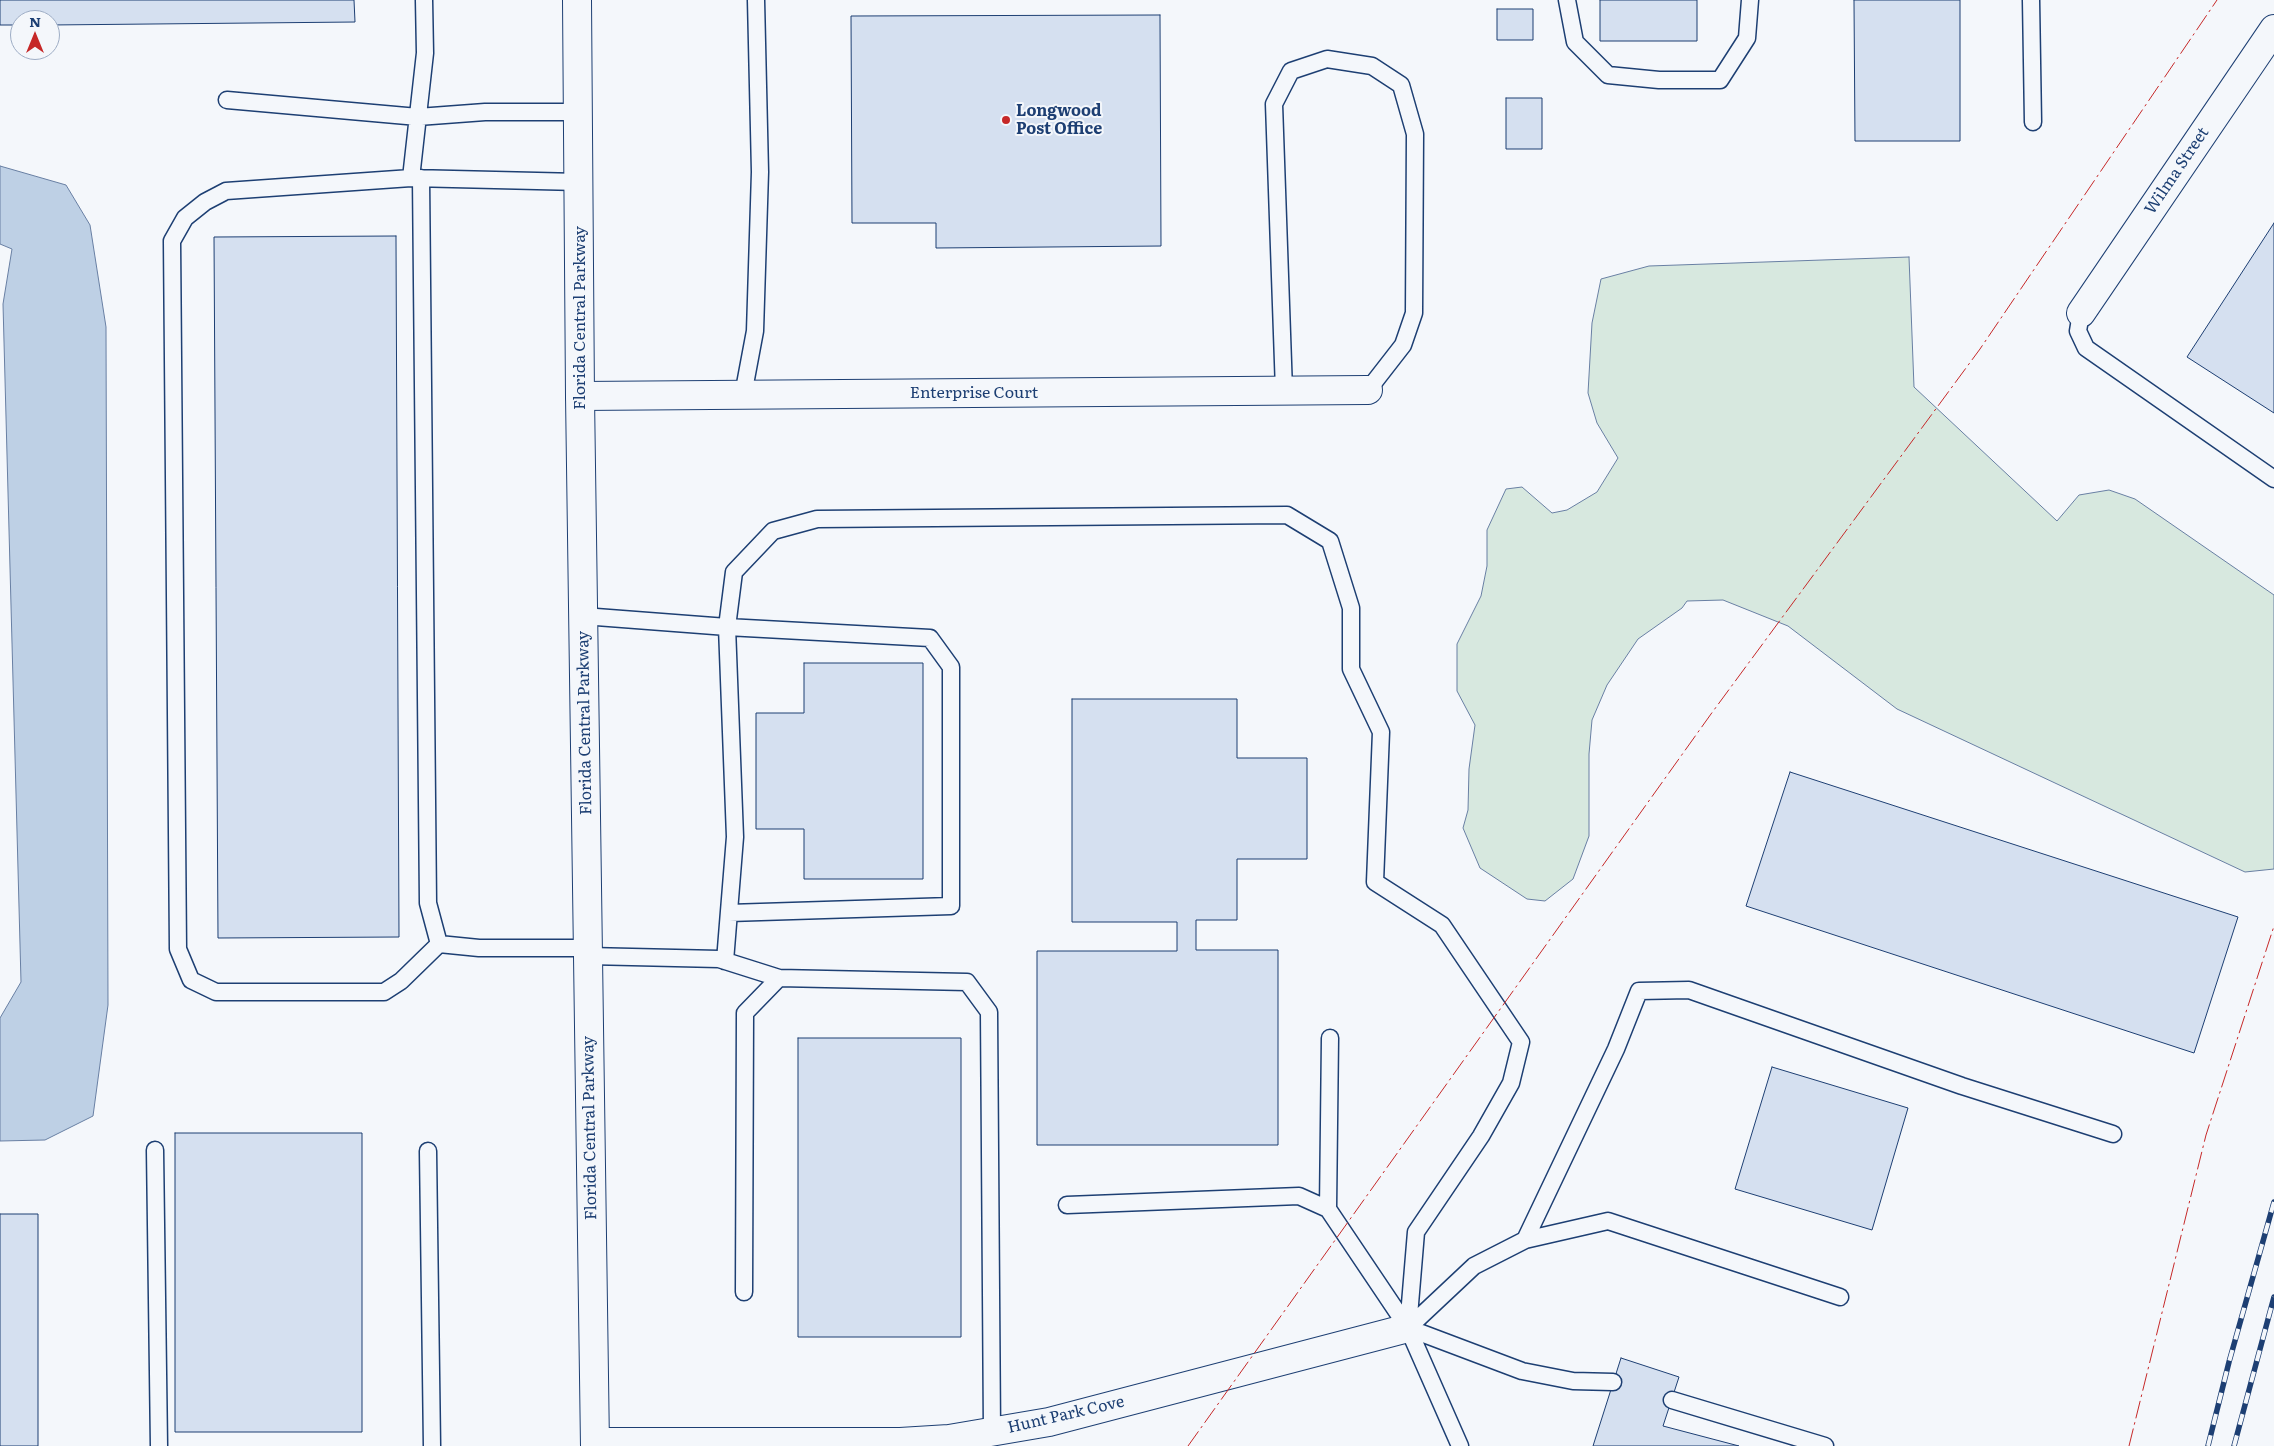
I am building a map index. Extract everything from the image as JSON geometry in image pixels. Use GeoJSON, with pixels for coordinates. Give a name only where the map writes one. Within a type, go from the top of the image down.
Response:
{"type":"FeatureCollection","features":[{"type":"Feature","properties":{"kind":"street","name":"Florida Central Parkway"},"geometry":{"type":"LineString","coordinates":[[577,0],[580,396],[594,1444]]}},
{"type":"Feature","properties":{"kind":"street","name":"Wilma Street"},"geometry":{"type":"LineString","coordinates":[[2081,313],[2274,29]]}},
{"type":"Feature","properties":{"kind":"street","name":"Enterprise Court"},"geometry":{"type":"LineString","coordinates":[[580,396],[1368,390]]}},
{"type":"Feature","properties":{"kind":"street","name":"Hunt Park Cove"},"geometry":{"type":"LineString","coordinates":[[594,1444],[940,1443],[1049,1422],[1408,1328]]}},
{"type":"Feature","properties":{"kind":"lane"},"geometry":{"type":"LineString","coordinates":[[424,0],[425,53],[418,117],[416,178],[428,902],[439,944]]}},
{"type":"Feature","properties":{"kind":"lane"},"geometry":{"type":"LineString","coordinates":[[743,395],[755,321],[760,172],[756,0]]}},
{"type":"Feature","properties":{"kind":"lane"},"geometry":{"type":"LineString","coordinates":[[1567,0],[1575,42],[1608,75],[1659,80],[1720,80],[1747,38],[1750,0]]}},
{"type":"Feature","properties":{"kind":"lane"},"geometry":{"type":"LineString","coordinates":[[2031,0],[2033,122]]}},
{"type":"Feature","properties":{"kind":"lane"},"geometry":{"type":"LineString","coordinates":[[1284,391],[1274,104],[1291,71],[1327,59],[1372,66],[1400,85],[1415,134],[1414,313],[1403,345],[1368,390]]}},
{"type":"Feature","properties":{"kind":"lane"},"geometry":{"type":"LineString","coordinates":[[227,100],[418,117],[485,112],[578,112]]}},
{"type":"Feature","properties":{"kind":"lane"},"geometry":{"type":"LineString","coordinates":[[579,182],[416,178],[226,190],[185,218],[172,241],[178,949],[191,980],[216,992],[384,992],[401,981],[439,944],[479,948],[719,959],[779,978],[967,982],[988,1012],[992,1432]]}},
{"type":"Feature","properties":{"kind":"lane"},"geometry":{"type":"LineString","coordinates":[[2081,313],[2078,331],[2086,348],[2274,479]]}},
{"type":"Feature","properties":{"kind":"lane"},"geometry":{"type":"LineString","coordinates":[[725,961],[735,838],[727,627],[734,572],[773,531],[817,519],[1287,515],[1330,541],[1351,608],[1351,669],[1381,732],[1375,882],[1442,926],[1521,1042],[1511,1083],[1481,1136],[1416,1232],[1408,1328]]}},
{"type":"Feature","properties":{"kind":"lane"},"geometry":{"type":"LineString","coordinates":[[583,616],[727,627],[930,638],[951,667],[951,906],[729,913]]}},
{"type":"Feature","properties":{"kind":"lane"},"geometry":{"type":"LineString","coordinates":[[744,1292],[745,1013],[779,978]]}},
{"type":"Feature","properties":{"kind":"lane"},"geometry":{"type":"LineString","coordinates":[[1525,1240],[1616,1049],[1639,991],[1689,990],[1962,1086],[2113,1134]]}},
{"type":"Feature","properties":{"kind":"lane"},"geometry":{"type":"LineString","coordinates":[[1328,1209],[1330,1038]]}},
{"type":"Feature","properties":{"kind":"lane"},"geometry":{"type":"LineString","coordinates":[[155,1150],[159,1446]]}},
{"type":"Feature","properties":{"kind":"lane"},"geometry":{"type":"LineString","coordinates":[[428,1151],[432,1446]]}},
{"type":"Feature","properties":{"kind":"lane"},"geometry":{"type":"LineString","coordinates":[[1067,1205],[1299,1196],[1328,1209],[1408,1328],[1460,1446]]}},
{"type":"Feature","properties":{"kind":"lane"},"geometry":{"type":"LineString","coordinates":[[1408,1328],[1474,1266],[1525,1240],[1608,1221],[1840,1297]]}},
{"type":"Feature","properties":{"kind":"lane"},"geometry":{"type":"LineString","coordinates":[[1408,1328],[1522,1371],[1573,1381],[1612,1382]]}},
{"type":"Feature","properties":{"kind":"lane"},"geometry":{"type":"LineString","coordinates":[[1672,1400],[1825,1446]]}},
{"type":"Feature","properties":{"kind":"shaded area"},"geometry":{"type":"Polygon","coordinates":[[[1909,257],[1914,387],[2057,521],[2079,495],[2109,490],[2135,499],[2274,595],[2274,869],[2245,872],[1897,709],[1788,626],[1723,600],[1687,601],[1682,608],[1638,639],[1607,685],[1592,720],[1589,754],[1589,836],[1573,879],[1545,901],[1527,899],[1480,868],[1463,828],[1468,810],[1469,769],[1475,725],[1457,691],[1457,644],[1481,596],[1487,566],[1487,530],[1506,489],[1522,487],[1552,513],[1567,510],[1597,492],[1618,458],[1597,423],[1588,393],[1592,323],[1601,279],[1649,266],[1909,257]]]}},
{"type":"Feature","properties":{"kind":"water"},"geometry":{"type":"Polygon","coordinates":[[[0,166],[66,185],[90,225],[106,327],[108,1005],[93,1116],[45,1140],[0,1141],[0,1018],[21,982],[3,304],[12,249],[0,244],[0,166]]]}},
{"type":"Feature","properties":{"kind":"building"},"geometry":{"type":"Polygon","coordinates":[[[0,0],[354,0],[355,22],[60,25],[60,10],[10,10],[10,25],[0,25],[0,0]]]}},
{"type":"Feature","properties":{"kind":"building"},"geometry":{"type":"Polygon","coordinates":[[[1600,0],[1697,0],[1697,41],[1600,41],[1600,0]]]}},
{"type":"Feature","properties":{"kind":"building"},"geometry":{"type":"Polygon","coordinates":[[[1854,0],[1960,0],[1960,141],[1855,141],[1854,0]]]}},
{"type":"Feature","properties":{"kind":"building"},"geometry":{"type":"Polygon","coordinates":[[[1497,9],[1533,9],[1533,40],[1497,40],[1497,9]]]}},
{"type":"Feature","properties":{"kind":"building","name":"Longwood Post Office"},"geometry":{"type":"Polygon","coordinates":[[[1160,15],[1161,246],[936,248],[936,223],[852,223],[851,16],[1160,15]]]}},
{"type":"Feature","properties":{"kind":"building"},"geometry":{"type":"Polygon","coordinates":[[[1506,98],[1542,98],[1542,149],[1506,149],[1506,98]]]}},
{"type":"Feature","properties":{"kind":"building"},"geometry":{"type":"Polygon","coordinates":[[[2274,223],[2274,413],[2187,357],[2274,223]]]}},
{"type":"Feature","properties":{"kind":"building"},"geometry":{"type":"Polygon","coordinates":[[[396,236],[399,937],[218,938],[214,237],[396,236]]]}},
{"type":"Feature","properties":{"kind":"building"},"geometry":{"type":"Polygon","coordinates":[[[804,663],[923,663],[923,879],[804,879],[804,829],[756,829],[756,713],[804,713],[804,663]]]}},
{"type":"Feature","properties":{"kind":"building"},"geometry":{"type":"Polygon","coordinates":[[[1072,699],[1237,699],[1237,758],[1307,758],[1307,859],[1237,859],[1237,920],[1196,920],[1196,950],[1278,950],[1278,1145],[1037,1145],[1037,951],[1177,951],[1177,922],[1072,922],[1072,699]]]}},
{"type":"Feature","properties":{"kind":"building"},"geometry":{"type":"Polygon","coordinates":[[[1790,772],[2238,917],[2194,1053],[1746,906],[1790,772]]]}},
{"type":"Feature","properties":{"kind":"building"},"geometry":{"type":"Polygon","coordinates":[[[798,1038],[961,1038],[961,1337],[798,1337],[798,1038]]]}},
{"type":"Feature","properties":{"kind":"building"},"geometry":{"type":"Polygon","coordinates":[[[1772,1067],[1908,1108],[1872,1230],[1735,1189],[1772,1067]]]}},
{"type":"Feature","properties":{"kind":"building"},"geometry":{"type":"Polygon","coordinates":[[[175,1133],[362,1133],[362,1432],[175,1432],[175,1133]]]}},
{"type":"Feature","properties":{"kind":"building"},"geometry":{"type":"Polygon","coordinates":[[[0,1214],[38,1214],[38,1446],[0,1446],[0,1214]]]}},
{"type":"Feature","properties":{"kind":"building"},"geometry":{"type":"Polygon","coordinates":[[[1621,1358],[1679,1377],[1663,1426],[1739,1446],[1593,1446],[1621,1358]]]}},
{"type":"Feature","properties":{"kind":"railway"},"geometry":{"type":"LineString","coordinates":[[2208,1446],[2229,1362],[2274,1202]]}},
{"type":"Feature","properties":{"kind":"railway"},"geometry":{"type":"LineString","coordinates":[[2234,1446],[2274,1297]]}},
{"type":"Feature","properties":{"kind":"power"},"geometry":{"type":"LineString","coordinates":[[1188,1446],[1711,714],[1980,349],[2217,0]]}},
{"type":"Feature","properties":{"kind":"power"},"geometry":{"type":"LineString","coordinates":[[2129,1446],[2206,1135],[2274,926]]}},
{"type":"Feature","properties":{"kind":"place","name":"Longwood Post Office"},"geometry":{"type":"Point","coordinates":[1006,120]}}]}
